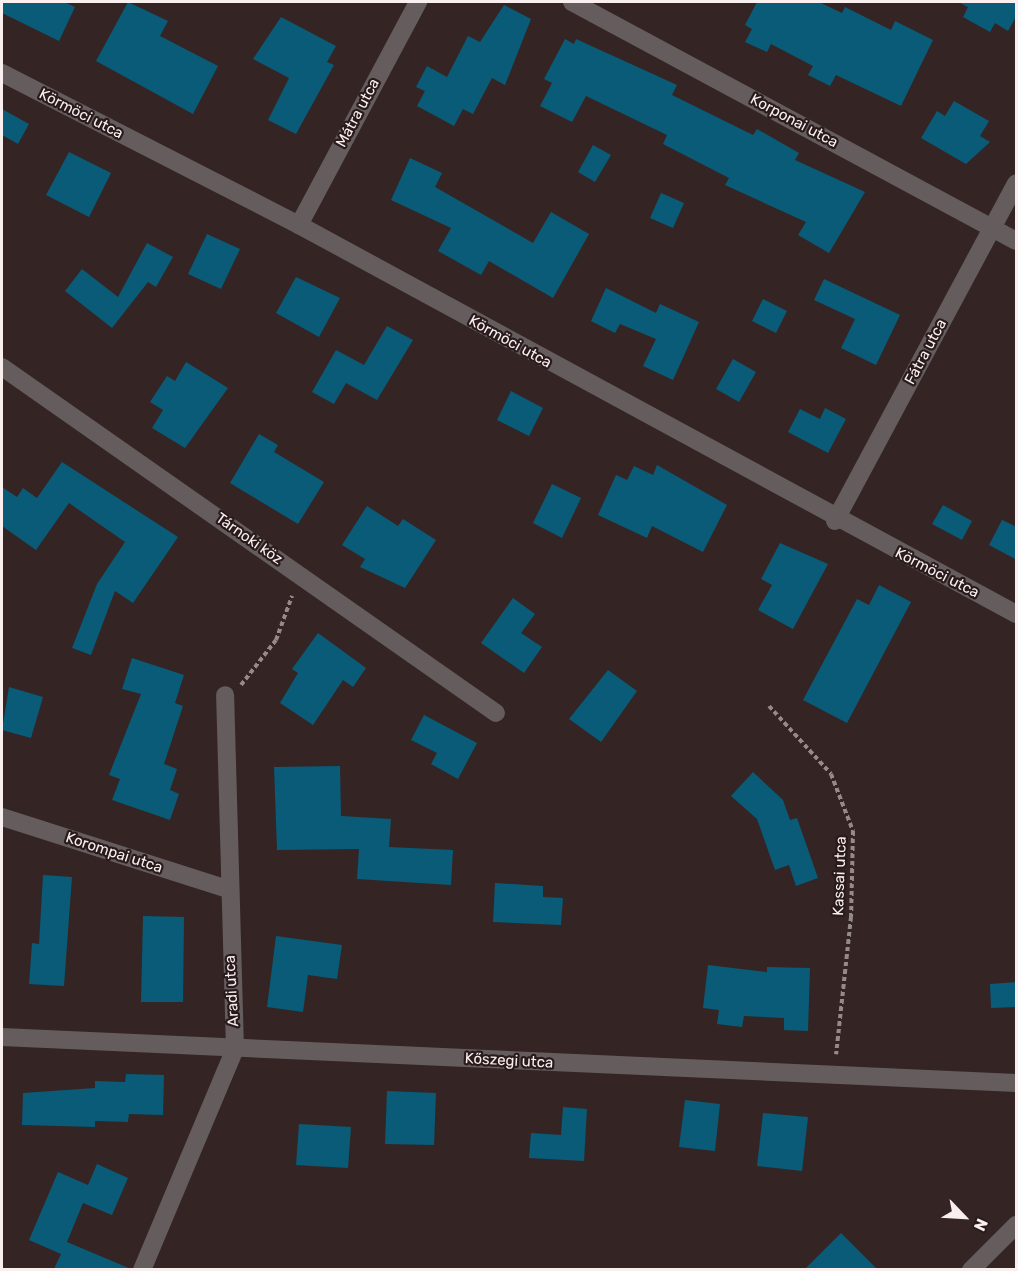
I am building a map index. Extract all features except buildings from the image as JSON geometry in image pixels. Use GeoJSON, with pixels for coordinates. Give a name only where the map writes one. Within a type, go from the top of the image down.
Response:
{"type":"FeatureCollection","features":[{"type":"Feature","properties":{"kind":"street","name":"Mátra utca"},"geometry":{"type":"LineString","coordinates":[[298,225],[418,2]]}},
{"type":"Feature","properties":{"kind":"street","name":"Korponai utca"},"geometry":{"type":"LineString","coordinates":[[572,2],[1017,241]]}},
{"type":"Feature","properties":{"kind":"street","name":"Körmöci utca"},"geometry":{"type":"LineString","coordinates":[[2,73],[298,225],[836,521],[1017,614]]}},
{"type":"Feature","properties":{"kind":"street","name":"Fátra utca"},"geometry":{"type":"LineString","coordinates":[[836,521],[1017,183]]}},
{"type":"Feature","properties":{"kind":"street","name":"Tárnoki köz"},"geometry":{"type":"LineString","coordinates":[[2,367],[496,713]]}},
{"type":"Feature","properties":{"kind":"street","name":"Aradi utca"},"geometry":{"type":"LineString","coordinates":[[142,1269],[235,1049],[227,889],[225,694]]}},
{"type":"Feature","properties":{"kind":"street","name":"Korompai utca"},"geometry":{"type":"LineString","coordinates":[[2,817],[227,889]]}},
{"type":"Feature","properties":{"kind":"street","name":"Kőszegi utca"},"geometry":{"type":"LineString","coordinates":[[2,1037],[1017,1083]]}},
{"type":"Feature","properties":{"kind":"street"},"geometry":{"type":"LineString","coordinates":[[971,1269],[1017,1225]]}},
{"type":"Feature","properties":{"kind":"path"},"geometry":{"type":"LineString","coordinates":[[225,694],[253,673],[276,640],[292,599],[293,569]]}},
{"type":"Feature","properties":{"kind":"path","name":"Kassai utca"},"geometry":{"type":"LineString","coordinates":[[769,706],[831,774],[853,831],[851,917],[834,1075]]}}]}
